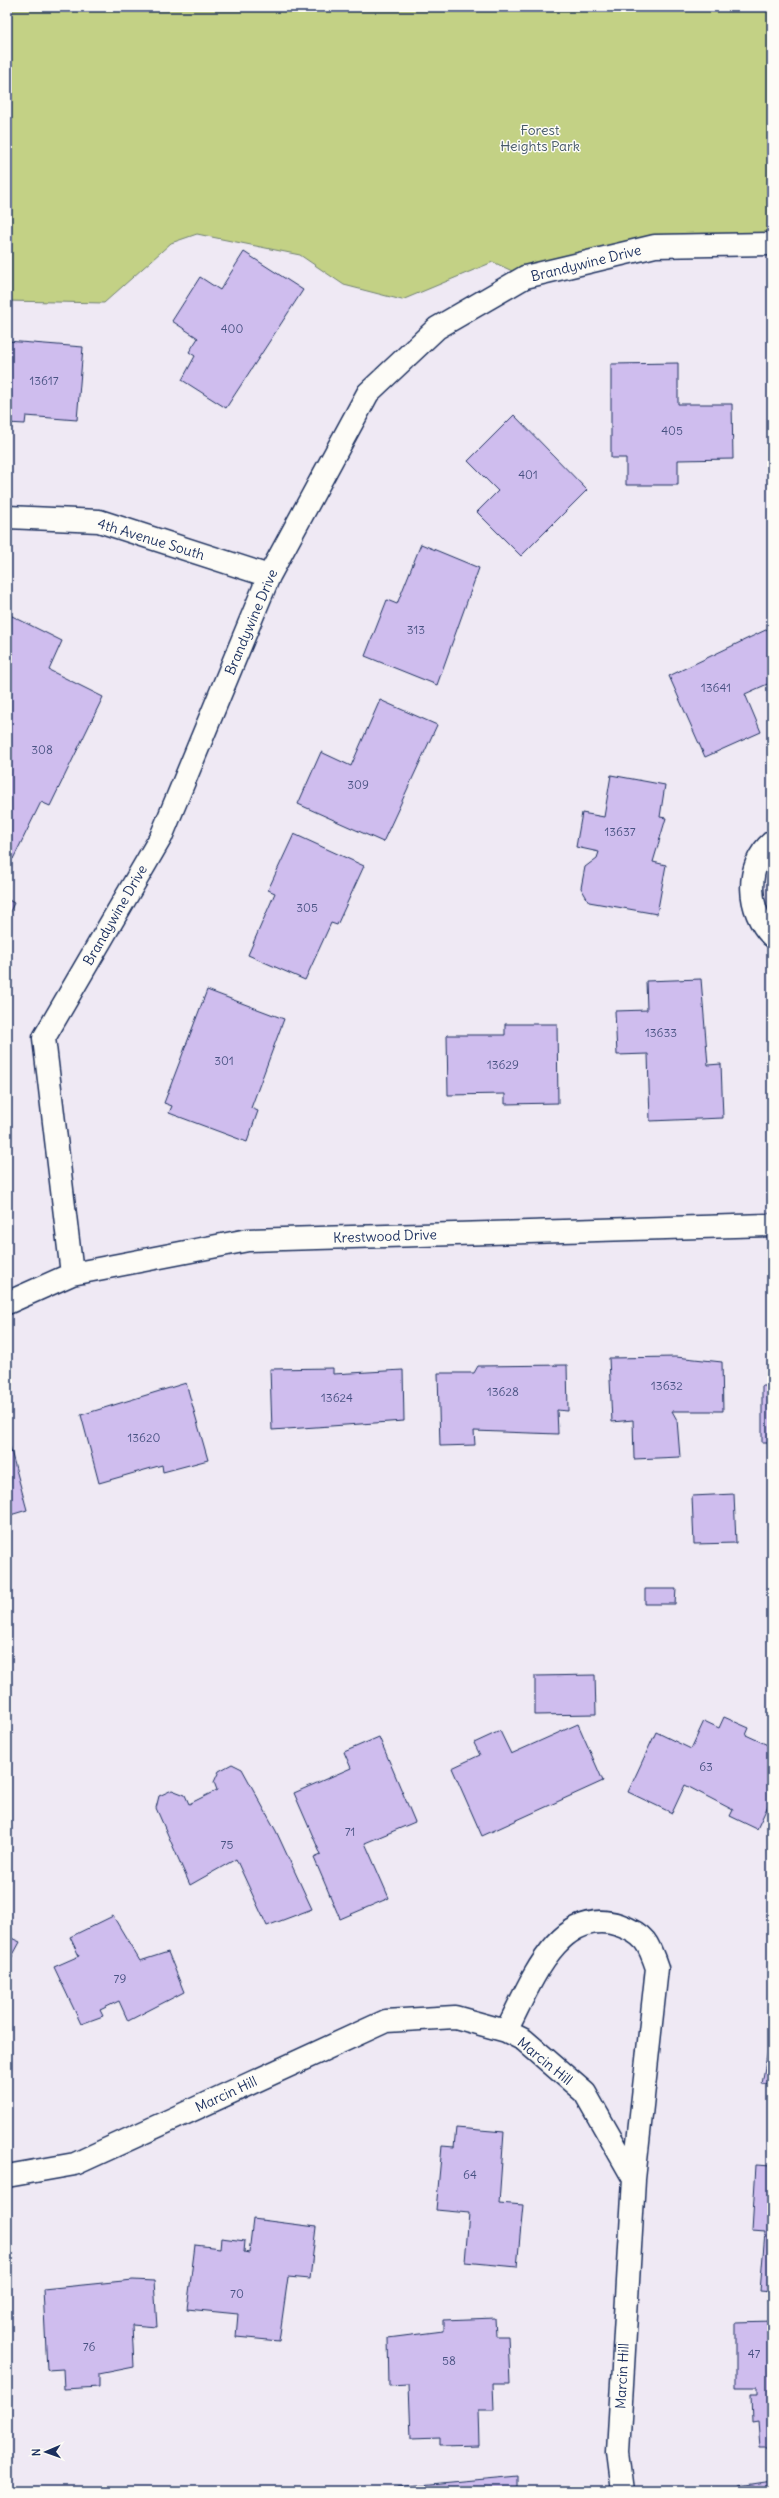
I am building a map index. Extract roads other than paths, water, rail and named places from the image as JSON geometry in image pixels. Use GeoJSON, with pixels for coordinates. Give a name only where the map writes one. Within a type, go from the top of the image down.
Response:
{"type":"FeatureCollection","features":[{"type":"Feature","properties":{"kind":"street","name":"Brandywine Drive"},"geometry":{"type":"LineString","coordinates":[[72,1274],[44,1038],[160,837],[269,576],[368,393],[437,328],[525,277],[655,246],[772,244]]}},
{"type":"Feature","properties":{"kind":"street","name":"4th Avenue South"},"geometry":{"type":"LineString","coordinates":[[7,517],[99,521],[269,576]]}},
{"type":"Feature","properties":{"kind":"street"},"geometry":{"type":"LineString","coordinates":[[772,842],[756,864],[751,886],[754,908],[764,928],[772,936]]}},
{"type":"Feature","properties":{"kind":"street","name":"Krestwood Drive"},"geometry":{"type":"LineString","coordinates":[[7,1303],[72,1274],[248,1240],[772,1225]]}},
{"type":"Feature","properties":{"kind":"street"},"geometry":{"type":"LineString","coordinates":[[506,2031],[547,1953],[566,1934],[584,1924],[606,1921],[629,1929],[649,1944],[657,1968],[634,2179]]}},
{"type":"Feature","properties":{"kind":"street","name":"Marcin Hill"},"geometry":{"type":"LineString","coordinates":[[7,2176],[75,2164],[386,2020],[455,2017],[506,2031],[524,2040],[585,2093],[634,2179],[618,2452],[624,2491]]}},
{"type":"Feature","properties":{"kind":"park label","name":"Forest Heights Park"},"geometry":{"type":"Point","coordinates":[540,138]}}]}
